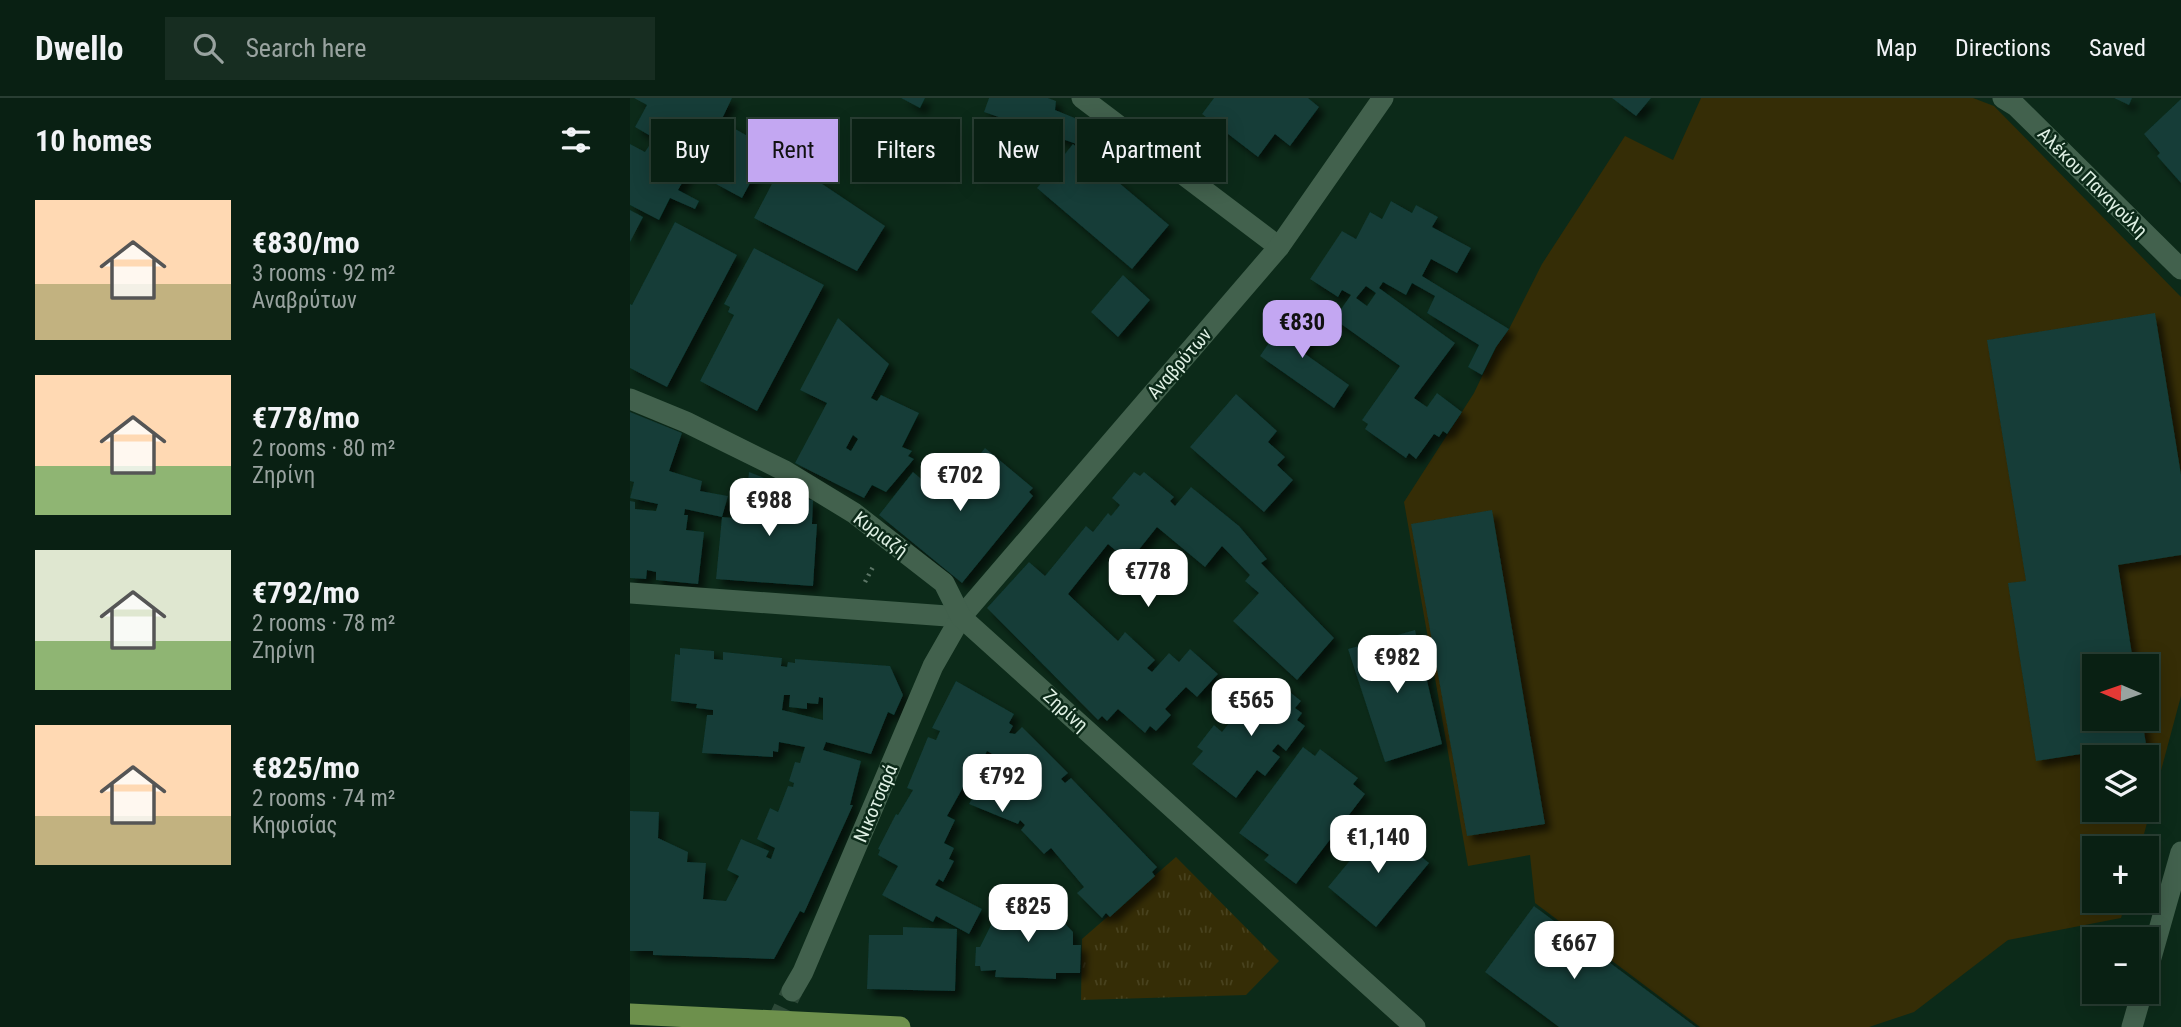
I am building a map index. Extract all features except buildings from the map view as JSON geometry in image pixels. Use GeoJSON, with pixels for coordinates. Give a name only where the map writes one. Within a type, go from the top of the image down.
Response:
{"type":"FeatureCollection","features":[{"type":"Feature","properties":{"kind":"main road"},"geometry":{"type":"LineString","coordinates":[[630,1014],[901,1027]]}},
{"type":"Feature","properties":{"kind":"street"},"geometry":{"type":"LineString","coordinates":[[1082,98],[1279,247]]}},
{"type":"Feature","properties":{"kind":"street","name":"Αναβρύτων"},"geometry":{"type":"LineString","coordinates":[[961,617],[1279,247],[1383,98]]}},
{"type":"Feature","properties":{"kind":"street","name":"Αλέκου Παναγούλη"},"geometry":{"type":"LineString","coordinates":[[2003,98],[2016,106],[2181,269]]}},
{"type":"Feature","properties":{"kind":"street","name":"Κυριαζή"},"geometry":{"type":"LineString","coordinates":[[630,399],[686,422],[785,471],[854,513],[944,583],[961,617]]}},
{"type":"Feature","properties":{"kind":"street"},"geometry":{"type":"LineString","coordinates":[[630,593],[961,617]]}},
{"type":"Feature","properties":{"kind":"street","name":"Νικοτσαρά"},"geometry":{"type":"LineString","coordinates":[[792,991],[803,972],[933,666],[961,617]]}},
{"type":"Feature","properties":{"kind":"street","name":"Ζηρίνη"},"geometry":{"type":"LineString","coordinates":[[961,617],[1415,1027]]}},
{"type":"Feature","properties":{"kind":"street"},"geometry":{"type":"LineString","coordinates":[[2159,930],[2181,852]]}},
{"type":"Feature","properties":{"kind":"street"},"geometry":{"type":"LineString","coordinates":[[2132,1027],[2139,1004]]}},
{"type":"Feature","properties":{"kind":"path"},"geometry":{"type":"LineString","coordinates":[[850,611],[888,539]]}},
{"type":"Feature","properties":{"kind":"green space"},"geometry":{"type":"Polygon","coordinates":[[[1701,98],[1973,98],[1994,106],[2181,297],[2181,696],[2159,778],[2159,745],[2082,745],[2082,822],[2147,822],[2143,836],[2082,836],[2082,913],[2122,913],[2121,918],[2008,940],[1914,1012],[1869,1027],[1700,1027],[1535,903],[1530,855],[1468,866],[1404,502],[1474,393],[1542,264],[1625,136],[1673,160],[1701,98]]]}},
{"type":"Feature","properties":{"kind":"green space"},"geometry":{"type":"Polygon","coordinates":[[[1176,857],[1279,961],[1246,995],[1081,1000],[1082,939],[1176,857]]]}},
{"type":"Feature","properties":{"kind":"tunnel"},"geometry":{"type":"LineString","coordinates":[[775,1027],[792,991]]}}]}
